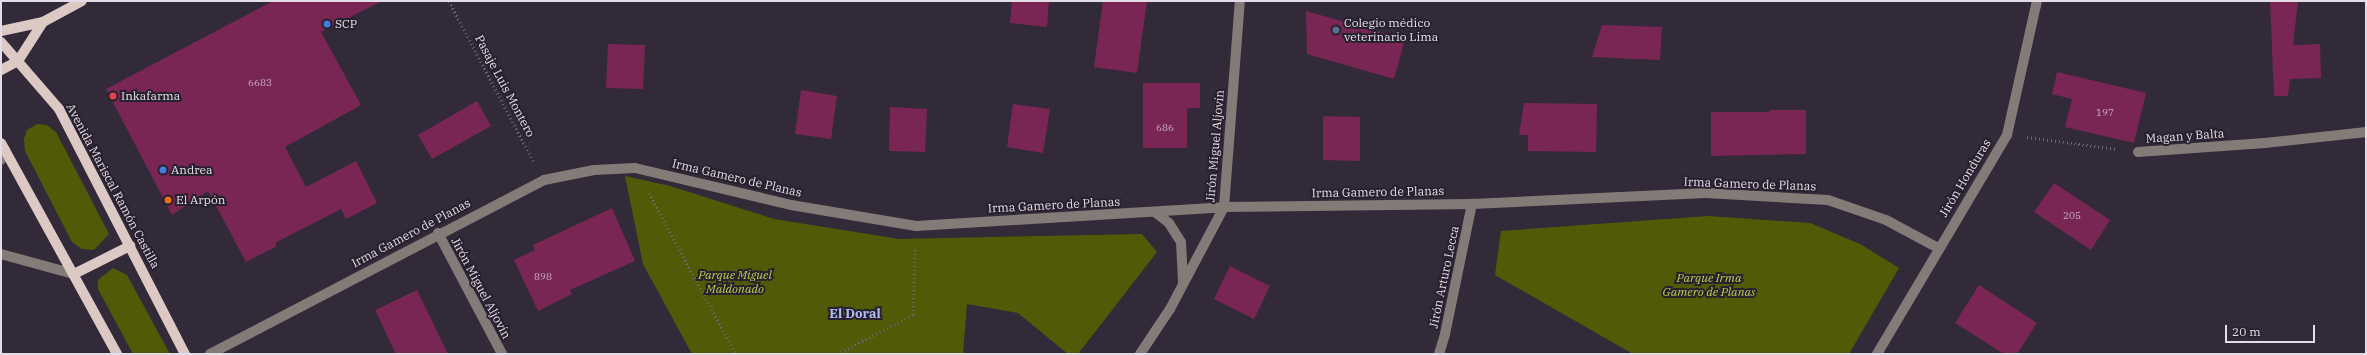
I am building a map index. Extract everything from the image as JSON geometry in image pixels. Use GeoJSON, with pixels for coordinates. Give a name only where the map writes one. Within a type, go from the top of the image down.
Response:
{"type":"FeatureCollection","features":[{"type":"Feature","properties":{"kind":"main road"},"geometry":{"type":"LineString","coordinates":[[1,30],[43,22],[82,1]]}},
{"type":"Feature","properties":{"kind":"main road"},"geometry":{"type":"LineString","coordinates":[[1,70],[18,61],[43,22]]}},
{"type":"Feature","properties":{"kind":"main road","name":"Avenida Mariscal Ramón Castilla"},"geometry":{"type":"LineString","coordinates":[[1,42],[59,109],[185,354]]}},
{"type":"Feature","properties":{"kind":"main road"},"geometry":{"type":"LineString","coordinates":[[3,146],[118,354]]}},
{"type":"Feature","properties":{"kind":"main road"},"geometry":{"type":"LineString","coordinates":[[74,274],[130,246]]}},
{"type":"Feature","properties":{"kind":"street","name":"Jirón Miguel Aljovín"},"geometry":{"type":"LineString","coordinates":[[1140,354],[1183,284],[1224,206],[1240,1]]}},
{"type":"Feature","properties":{"kind":"street","name":"Jirón Honduras"},"geometry":{"type":"LineString","coordinates":[[1877,354],[1938,248],[2007,135],[2038,1]]}},
{"type":"Feature","properties":{"kind":"street","name":"Magan y Balta"},"geometry":{"type":"LineString","coordinates":[[2138,152],[2265,143],[2366,132]]}},
{"type":"Feature","properties":{"kind":"street"},"geometry":{"type":"LineString","coordinates":[[1,160],[3,146]]}},
{"type":"Feature","properties":{"kind":"street","name":"Irma Gamero de Planas"},"geometry":{"type":"LineString","coordinates":[[210,354],[438,233],[544,180],[594,170],[635,168],[791,205],[916,226],[1155,212],[1224,206],[1472,204],[1706,193],[1828,200],[1886,220],[1938,248]]}},
{"type":"Feature","properties":{"kind":"street","name":"Jirón Arturo Lecca"},"geometry":{"type":"LineString","coordinates":[[1439,354],[1445,334],[1472,204]]}},
{"type":"Feature","properties":{"kind":"street"},"geometry":{"type":"LineString","coordinates":[[1155,212],[1168,223],[1181,242],[1183,284]]}},
{"type":"Feature","properties":{"kind":"street","name":"Jirón Miguel Aljovín"},"geometry":{"type":"LineString","coordinates":[[438,233],[502,354]]}},
{"type":"Feature","properties":{"kind":"street"},"geometry":{"type":"LineString","coordinates":[[1,254],[74,274]]}},
{"type":"Feature","properties":{"kind":"path","name":"Pasaje Luis Montero"},"geometry":{"type":"LineString","coordinates":[[449,1],[544,180]]}},
{"type":"Feature","properties":{"kind":"path","name":"Magan y Balta"},"geometry":{"type":"LineString","coordinates":[[2007,135],[2138,152]]}},
{"type":"Feature","properties":{"kind":"path"},"geometry":{"type":"LineString","coordinates":[[635,168],[736,354]]}},
{"type":"Feature","properties":{"kind":"path"},"geometry":{"type":"LineString","coordinates":[[837,354],[913,316],[916,226]]}},
{"type":"Feature","properties":{"kind":"green space"},"geometry":{"type":"Polygon","coordinates":[[[37,124],[47,125],[56,132],[109,234],[94,250],[82,249],[72,242],[25,151],[24,139],[27,130],[37,124]]]}},
{"type":"Feature","properties":{"kind":"green space","name":"Parque Miguel Maldonado"},"geometry":{"type":"Polygon","coordinates":[[[625,176],[670,186],[774,219],[899,239],[1142,234],[1157,252],[1078,354],[1068,354],[1018,313],[967,304],[963,354],[692,354],[643,264],[625,176]]]}},
{"type":"Feature","properties":{"kind":"green space","name":"Parque Irma Gamero de Planas"},"geometry":{"type":"Polygon","coordinates":[[[1708,216],[1810,223],[1860,244],[1899,268],[1849,354],[1633,354],[1495,275],[1501,231],[1708,216]]]}},
{"type":"Feature","properties":{"kind":"green space"},"geometry":{"type":"Polygon","coordinates":[[[113,268],[127,275],[170,354],[133,354],[98,289],[98,280],[113,268]]]}},
{"type":"Feature","properties":{"kind":"building"},"geometry":{"type":"Polygon","coordinates":[[[273,1],[382,1],[321,32],[361,105],[285,147],[306,187],[356,161],[377,203],[346,219],[341,209],[275,243],[277,246],[246,262],[208,191],[172,215],[106,89],[273,1]]]}},
{"type":"Feature","properties":{"kind":"building"},"geometry":{"type":"Polygon","coordinates":[[[1012,1],[1049,1],[1047,27],[1010,23],[1012,1]]]}},
{"type":"Feature","properties":{"kind":"building"},"geometry":{"type":"Polygon","coordinates":[[[1103,1],[1147,1],[1137,73],[1094,67],[1103,1]]]}},
{"type":"Feature","properties":{"kind":"building"},"geometry":{"type":"Polygon","coordinates":[[[2270,1],[2298,1],[2293,45],[2320,44],[2321,78],[2290,79],[2288,96],[2274,96],[2270,1]]]}},
{"type":"Feature","properties":{"kind":"building"},"geometry":{"type":"Polygon","coordinates":[[[1306,11],[1405,39],[1394,79],[1307,54],[1306,11]]]}},
{"type":"Feature","properties":{"kind":"building"},"geometry":{"type":"Polygon","coordinates":[[[1602,25],[1662,27],[1660,60],[1592,57],[1602,25]]]}},
{"type":"Feature","properties":{"kind":"building"},"geometry":{"type":"Polygon","coordinates":[[[608,44],[645,45],[643,89],[606,88],[608,44]]]}},
{"type":"Feature","properties":{"kind":"building"},"geometry":{"type":"Polygon","coordinates":[[[2057,72],[2146,93],[2134,143],[2065,127],[2072,99],[2052,94],[2057,72]]]}},
{"type":"Feature","properties":{"kind":"building"},"geometry":{"type":"Polygon","coordinates":[[[1143,83],[1200,83],[1200,108],[1187,108],[1187,148],[1143,148],[1143,83]]]}},
{"type":"Feature","properties":{"kind":"building"},"geometry":{"type":"Polygon","coordinates":[[[801,90],[837,96],[831,139],[795,134],[801,90]]]}},
{"type":"Feature","properties":{"kind":"building"},"geometry":{"type":"Polygon","coordinates":[[[477,101],[491,126],[432,159],[418,135],[477,101]]]}},
{"type":"Feature","properties":{"kind":"building"},"geometry":{"type":"Polygon","coordinates":[[[1524,103],[1597,104],[1596,152],[1528,151],[1528,135],[1519,135],[1524,103]]]}},
{"type":"Feature","properties":{"kind":"building"},"geometry":{"type":"Polygon","coordinates":[[[1013,104],[1050,109],[1043,153],[1007,147],[1013,104]]]}},
{"type":"Feature","properties":{"kind":"building"},"geometry":{"type":"Polygon","coordinates":[[[890,107],[927,109],[925,152],[889,151],[890,107]]]}},
{"type":"Feature","properties":{"kind":"building"},"geometry":{"type":"Polygon","coordinates":[[[1769,110],[1806,110],[1806,154],[1711,156],[1711,112],[1769,112],[1769,110]]]}},
{"type":"Feature","properties":{"kind":"building"},"geometry":{"type":"Polygon","coordinates":[[[1323,116],[1360,117],[1360,161],[1323,160],[1323,116]]]}},
{"type":"Feature","properties":{"kind":"building"},"geometry":{"type":"Polygon","coordinates":[[[2054,183],[2110,220],[2091,250],[2034,212],[2054,183]]]}},
{"type":"Feature","properties":{"kind":"building"},"geometry":{"type":"Polygon","coordinates":[[[612,208],[635,261],[570,290],[572,294],[538,311],[514,260],[535,250],[533,245],[612,208]]]}},
{"type":"Feature","properties":{"kind":"building"},"geometry":{"type":"Polygon","coordinates":[[[1230,266],[1270,286],[1254,319],[1214,299],[1230,266]]]}},
{"type":"Feature","properties":{"kind":"building"},"geometry":{"type":"Polygon","coordinates":[[[1979,285],[2037,323],[2017,354],[2004,354],[1955,323],[1979,285]]]}},
{"type":"Feature","properties":{"kind":"building"},"geometry":{"type":"Polygon","coordinates":[[[417,290],[448,354],[396,354],[375,310],[417,290]]]}},
{"type":"Feature","properties":{"kind":"place","name":"SCP"},"geometry":{"type":"Point","coordinates":[327,24]}},
{"type":"Feature","properties":{"kind":"place","name":"Colegio médico veterinario Lima"},"geometry":{"type":"Point","coordinates":[1336,30]}},
{"type":"Feature","properties":{"kind":"place","name":"Inkafarma"},"geometry":{"type":"Point","coordinates":[113,96]}},
{"type":"Feature","properties":{"kind":"place","name":"Andrea"},"geometry":{"type":"Point","coordinates":[163,170]}},
{"type":"Feature","properties":{"kind":"place","name":"El Arpón"},"geometry":{"type":"Point","coordinates":[168,200]}},
{"type":"Feature","properties":{"kind":"district","name":"El Doral"},"geometry":{"type":"Point","coordinates":[855,314]}}]}
